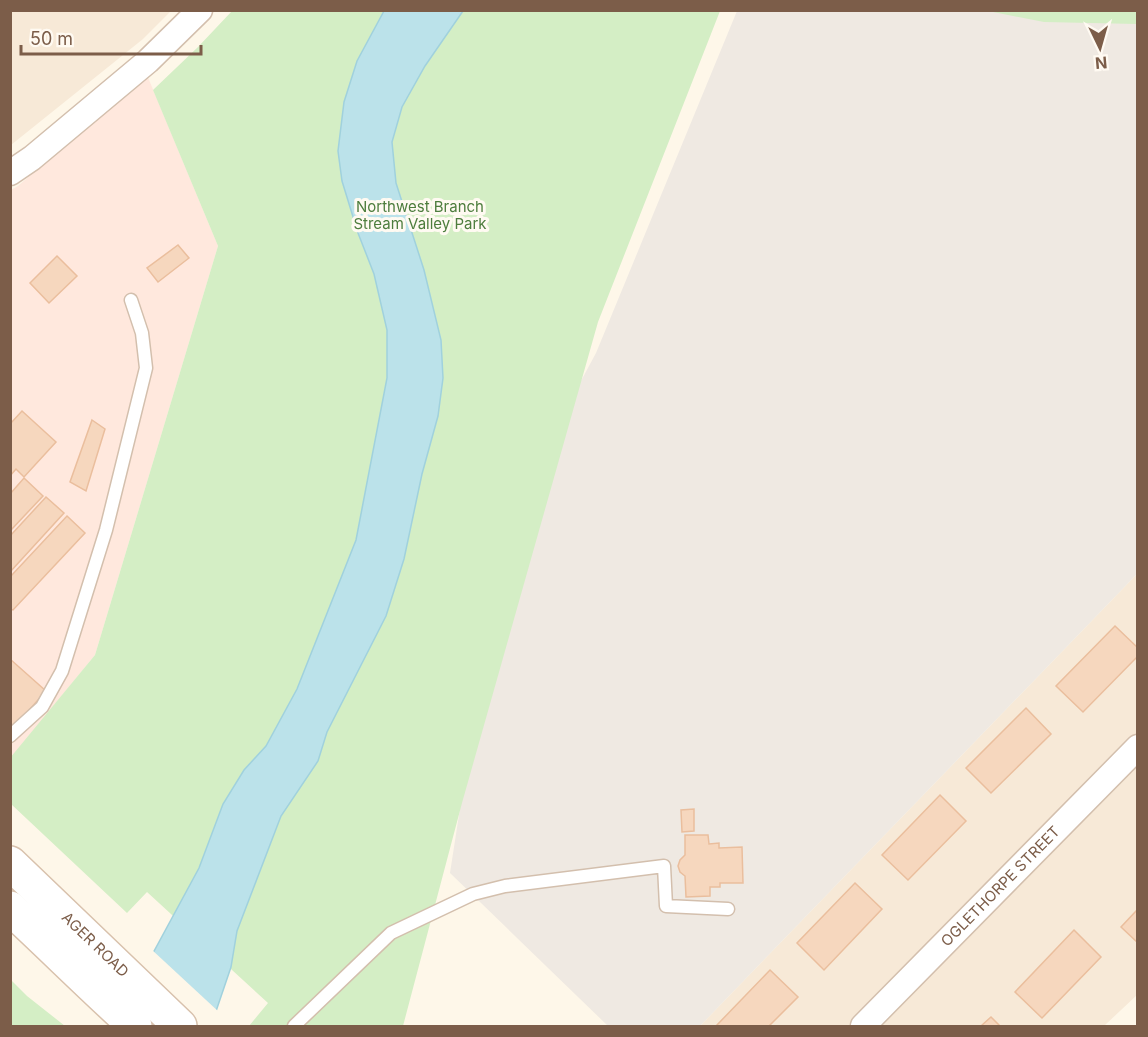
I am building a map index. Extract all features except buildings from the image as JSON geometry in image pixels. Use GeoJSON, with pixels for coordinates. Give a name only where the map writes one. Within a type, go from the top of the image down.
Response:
{"type":"FeatureCollection","features":[{"type":"Feature","properties":{"kind":"main road","name":"AGER ROAD"},"geometry":{"type":"LineString","coordinates":[[10,863],[180,1026]]}},
{"type":"Feature","properties":{"kind":"main road","name":"AGER ROAD"},"geometry":{"type":"LineString","coordinates":[[10,908],[135,1026]]}},
{"type":"Feature","properties":{"kind":"street"},"geometry":{"type":"LineString","coordinates":[[10,173],[32,158],[148,61],[200,10]]}},
{"type":"Feature","properties":{"kind":"street","name":"OGLETHORPE STREET"},"geometry":{"type":"LineString","coordinates":[[863,1026],[1137,747]]}},
{"type":"Feature","properties":{"kind":"lane"},"geometry":{"type":"LineString","coordinates":[[10,736],[42,707],[62,671],[106,530],[146,368],[141,333],[131,300]]}},
{"type":"Feature","properties":{"kind":"lane"},"geometry":{"type":"LineString","coordinates":[[294,1026],[392,933],[472,894],[505,886],[664,866],[666,906],[728,909]]}},
{"type":"Feature","properties":{"kind":"shaded area"},"geometry":{"type":"Polygon","coordinates":[[[11,10],[171,11],[143,39],[11,145],[11,10]]]}},
{"type":"Feature","properties":{"kind":"shaded area"},"geometry":{"type":"Polygon","coordinates":[[[737,11],[1137,11],[1137,574],[700,1026],[608,1026],[450,873],[497,569],[512,509],[596,353],[737,11]]]}},
{"type":"Feature","properties":{"kind":"shaded area"},"geometry":{"type":"Polygon","coordinates":[[[147,75],[218,246],[95,655],[11,758],[11,190],[147,75]]]}},
{"type":"Feature","properties":{"kind":"shaded area"},"geometry":{"type":"Polygon","coordinates":[[[1137,574],[1137,995],[1104,1026],[700,1026],[1137,574]]]}},
{"type":"Feature","properties":{"kind":"green space","name":"Northwest Branch Stream Valley Park"},"geometry":{"type":"Polygon","coordinates":[[[232,11],[720,11],[598,322],[462,803],[403,1026],[249,1026],[268,1003],[147,892],[127,913],[11,804],[10,758],[95,655],[218,246],[153,90],[232,11]]]}},
{"type":"Feature","properties":{"kind":"green space"},"geometry":{"type":"Polygon","coordinates":[[[988,11],[1137,11],[1137,24],[1044,22],[988,11]]]}},
{"type":"Feature","properties":{"kind":"green space"},"geometry":{"type":"Polygon","coordinates":[[[10,979],[27,996],[65,1026],[11,1026],[10,979]]]}},
{"type":"Feature","properties":{"kind":"water"},"geometry":{"type":"Polygon","coordinates":[[[384,11],[463,11],[425,66],[402,107],[392,142],[396,183],[424,270],[441,340],[443,378],[438,416],[422,474],[404,559],[386,616],[327,732],[318,761],[281,816],[237,931],[231,967],[211,1026],[152,955],[199,868],[223,804],[244,770],[266,746],[297,689],[356,540],[387,378],[387,330],[374,274],[342,181],[338,151],[344,102],[357,61],[384,11]]]}},
{"type":"Feature","properties":{"kind":"pier"},"geometry":{"type":"Polygon","coordinates":[[[151,949],[219,1012],[214,1026],[123,1026],[151,949]]]}}]}
